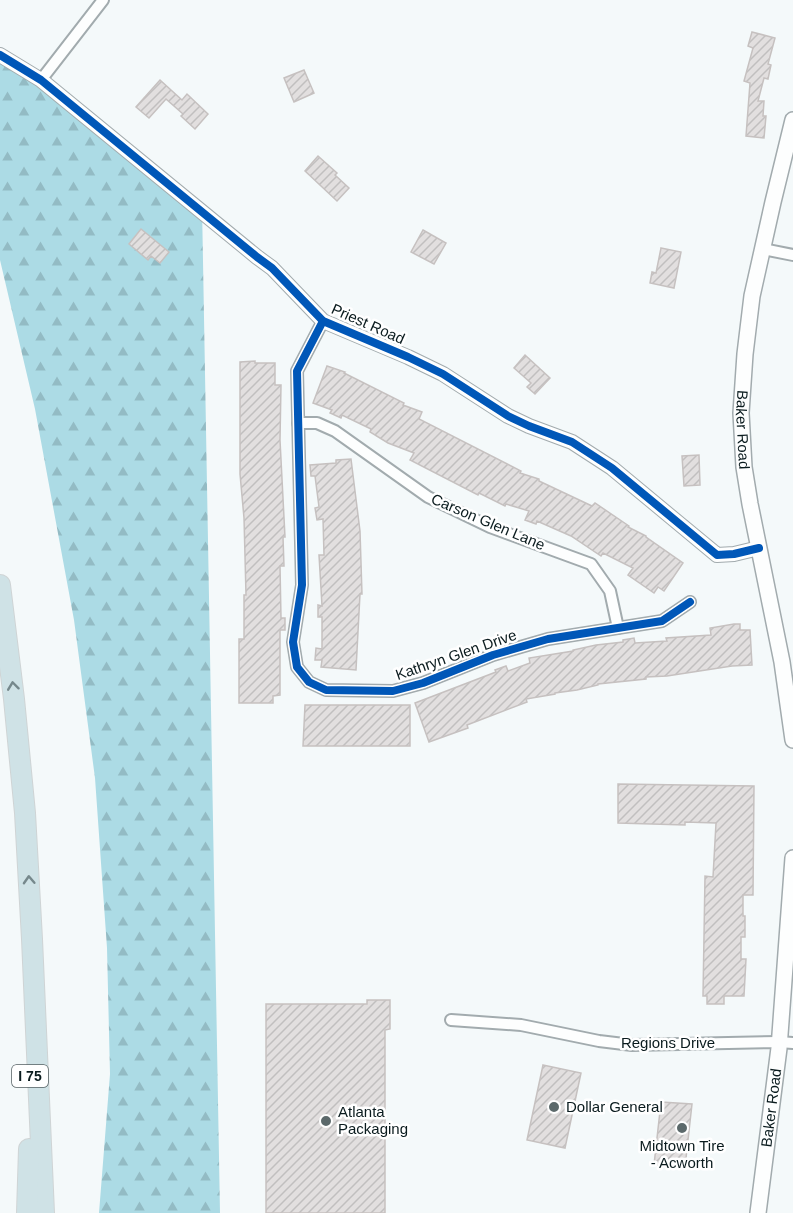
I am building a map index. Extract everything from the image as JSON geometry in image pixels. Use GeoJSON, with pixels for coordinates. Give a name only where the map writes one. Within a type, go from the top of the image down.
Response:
{"type":"FeatureCollection","features":[{"type":"Feature","properties":{"kind":"highway","name":"I 75"},"geometry":{"type":"LineString","coordinates":[[0,585],[15,699],[25,813],[32,939],[27,1213]]}},
{"type":"Feature","properties":{"kind":"highway"},"geometry":{"type":"LineString","coordinates":[[32,939],[44,1213]]}},
{"type":"Feature","properties":{"kind":"main road","name":"Baker Road"},"geometry":{"type":"LineString","coordinates":[[793,120],[752,296],[741,413],[744,467],[782,662],[793,740]]}},
{"type":"Feature","properties":{"kind":"main road","name":"Baker Road"},"geometry":{"type":"LineString","coordinates":[[758,1213],[786,1043],[793,858]]}},
{"type":"Feature","properties":{"kind":"street"},"geometry":{"type":"LineString","coordinates":[[41,80],[103,0]]}},
{"type":"Feature","properties":{"kind":"street","name":"Priest Road"},"geometry":{"type":"LineString","coordinates":[[0,56],[41,80],[272,268],[323,321],[443,374],[508,416],[572,442],[612,468],[717,555],[734,554],[759,548]]}},
{"type":"Feature","properties":{"kind":"street"},"geometry":{"type":"LineString","coordinates":[[763,249],[793,255]]}},
{"type":"Feature","properties":{"kind":"street","name":"Kathryn Glen Drive"},"geometry":{"type":"LineString","coordinates":[[323,321],[297,371],[302,585],[292,642],[297,667],[309,681],[326,690],[393,691],[423,683],[493,655],[548,639],[662,621],[690,602]]}},
{"type":"Feature","properties":{"kind":"street","name":"Carson Glen Lane"},"geometry":{"type":"LineString","coordinates":[[298,423],[316,423],[335,431],[428,497],[490,527],[591,564],[610,591],[618,628]]}},
{"type":"Feature","properties":{"kind":"street","name":"Regions Drive"},"geometry":{"type":"LineString","coordinates":[[451,1020],[521,1025],[599,1041],[632,1045],[786,1043]]}},
{"type":"Feature","properties":{"kind":"green space"},"geometry":{"type":"Polygon","coordinates":[[[0,57],[202,205],[220,1213],[99,1213],[110,1074],[107,948],[95,778],[74,620],[35,409],[0,260],[0,57]]]}},
{"type":"Feature","properties":{"kind":"building"},"geometry":{"type":"Polygon","coordinates":[[[752,32],[775,38],[768,64],[771,65],[768,79],[764,78],[758,101],[764,101],[763,116],[766,116],[764,138],[746,136],[750,83],[744,81],[753,48],[748,46],[752,32]]]}},
{"type":"Feature","properties":{"kind":"building"},"geometry":{"type":"Polygon","coordinates":[[[304,70],[314,93],[294,102],[284,78],[304,70]]]}},
{"type":"Feature","properties":{"kind":"building"},"geometry":{"type":"Polygon","coordinates":[[[160,80],[182,100],[187,94],[208,114],[195,129],[166,99],[149,118],[136,107],[160,80]]]}},
{"type":"Feature","properties":{"kind":"building"},"geometry":{"type":"Polygon","coordinates":[[[318,156],[337,173],[335,175],[349,188],[337,201],[305,171],[318,156]]]}},
{"type":"Feature","properties":{"kind":"building"},"geometry":{"type":"Polygon","coordinates":[[[141,229],[169,252],[160,263],[151,256],[148,260],[129,244],[141,229]]]}},
{"type":"Feature","properties":{"kind":"building"},"geometry":{"type":"Polygon","coordinates":[[[423,230],[446,243],[434,264],[411,252],[423,230]]]}},
{"type":"Feature","properties":{"kind":"building"},"geometry":{"type":"Polygon","coordinates":[[[661,248],[681,252],[674,288],[650,283],[652,272],[656,273],[661,248]]]}},
{"type":"Feature","properties":{"kind":"building"},"geometry":{"type":"Polygon","coordinates":[[[525,355],[550,378],[535,394],[527,387],[531,383],[514,368],[525,355]]]}},
{"type":"Feature","properties":{"kind":"building"},"geometry":{"type":"Polygon","coordinates":[[[255,361],[255,363],[275,363],[275,385],[281,385],[280,440],[285,537],[283,537],[284,566],[280,566],[281,618],[285,618],[285,630],[280,630],[280,695],[273,696],[273,703],[239,703],[239,639],[244,639],[244,595],[246,595],[244,518],[240,474],[240,362],[255,361]]]}},
{"type":"Feature","properties":{"kind":"building"},"geometry":{"type":"Polygon","coordinates":[[[327,366],[345,372],[404,403],[403,405],[422,412],[419,419],[521,471],[520,473],[539,479],[592,506],[595,503],[683,563],[664,591],[658,587],[654,593],[628,575],[633,568],[603,553],[601,556],[571,536],[537,521],[536,524],[525,520],[529,511],[506,504],[505,506],[479,493],[478,495],[410,460],[414,453],[388,443],[370,432],[371,429],[342,415],[341,418],[330,413],[332,410],[313,403],[327,366]]]}},
{"type":"Feature","properties":{"kind":"building"},"geometry":{"type":"Polygon","coordinates":[[[699,455],[700,485],[684,486],[682,456],[699,455]]]}},
{"type":"Feature","properties":{"kind":"building"},"geometry":{"type":"Polygon","coordinates":[[[351,459],[360,531],[362,594],[360,594],[356,670],[321,667],[322,660],[315,660],[316,648],[322,649],[322,617],[318,617],[318,605],[322,606],[319,555],[324,555],[323,519],[317,520],[315,508],[319,507],[315,476],[311,476],[310,465],[351,459]]]}},
{"type":"Feature","properties":{"kind":"building"},"geometry":{"type":"Polygon","coordinates":[[[740,624],[740,630],[750,630],[752,665],[598,684],[526,699],[527,702],[429,742],[415,703],[506,666],[508,671],[530,663],[529,658],[623,642],[623,640],[634,638],[635,643],[711,635],[710,628],[740,624]]]}},
{"type":"Feature","properties":{"kind":"building"},"geometry":{"type":"Polygon","coordinates":[[[305,705],[410,705],[410,746],[303,746],[305,705]]]}},
{"type":"Feature","properties":{"kind":"building"},"geometry":{"type":"Polygon","coordinates":[[[618,784],[754,786],[753,895],[743,895],[745,937],[741,937],[741,959],[746,959],[744,996],[724,996],[724,1004],[707,1004],[707,996],[703,996],[705,876],[713,877],[716,823],[685,822],[685,825],[618,823],[618,784]]]}},
{"type":"Feature","properties":{"kind":"building","name":"Atlanta Packaging"},"geometry":{"type":"Polygon","coordinates":[[[367,1000],[390,1000],[390,1029],[385,1030],[385,1213],[266,1213],[266,1004],[367,1004],[367,1000]]]}},
{"type":"Feature","properties":{"kind":"building","name":"Dollar General"},"geometry":{"type":"Polygon","coordinates":[[[543,1065],[581,1073],[565,1148],[527,1140],[543,1065]]]}},
{"type":"Feature","properties":{"kind":"building"},"geometry":{"type":"Polygon","coordinates":[[[661,1102],[692,1104],[685,1167],[654,1165],[661,1102]]]}},
{"type":"Feature","properties":{"kind":"cycle path"},"geometry":{"type":"LineString","coordinates":[[0,55],[41,80],[272,268],[323,321],[443,374],[508,416],[572,442],[612,468],[717,555],[734,554],[759,548]]}},
{"type":"Feature","properties":{"kind":"cycle path"},"geometry":{"type":"LineString","coordinates":[[323,321],[297,371],[302,585],[293,642],[297,667],[309,682],[326,690],[393,691],[423,683],[493,655],[548,639],[662,621],[690,602]]}},
{"type":"Feature","properties":{"kind":"place","name":"Dollar General"},"geometry":{"type":"Point","coordinates":[554,1107]}},
{"type":"Feature","properties":{"kind":"place","name":"Atlanta Packaging"},"geometry":{"type":"Point","coordinates":[326,1121]}},
{"type":"Feature","properties":{"kind":"place","name":"Midtown Tire - Acworth"},"geometry":{"type":"Point","coordinates":[682,1128]}}]}
